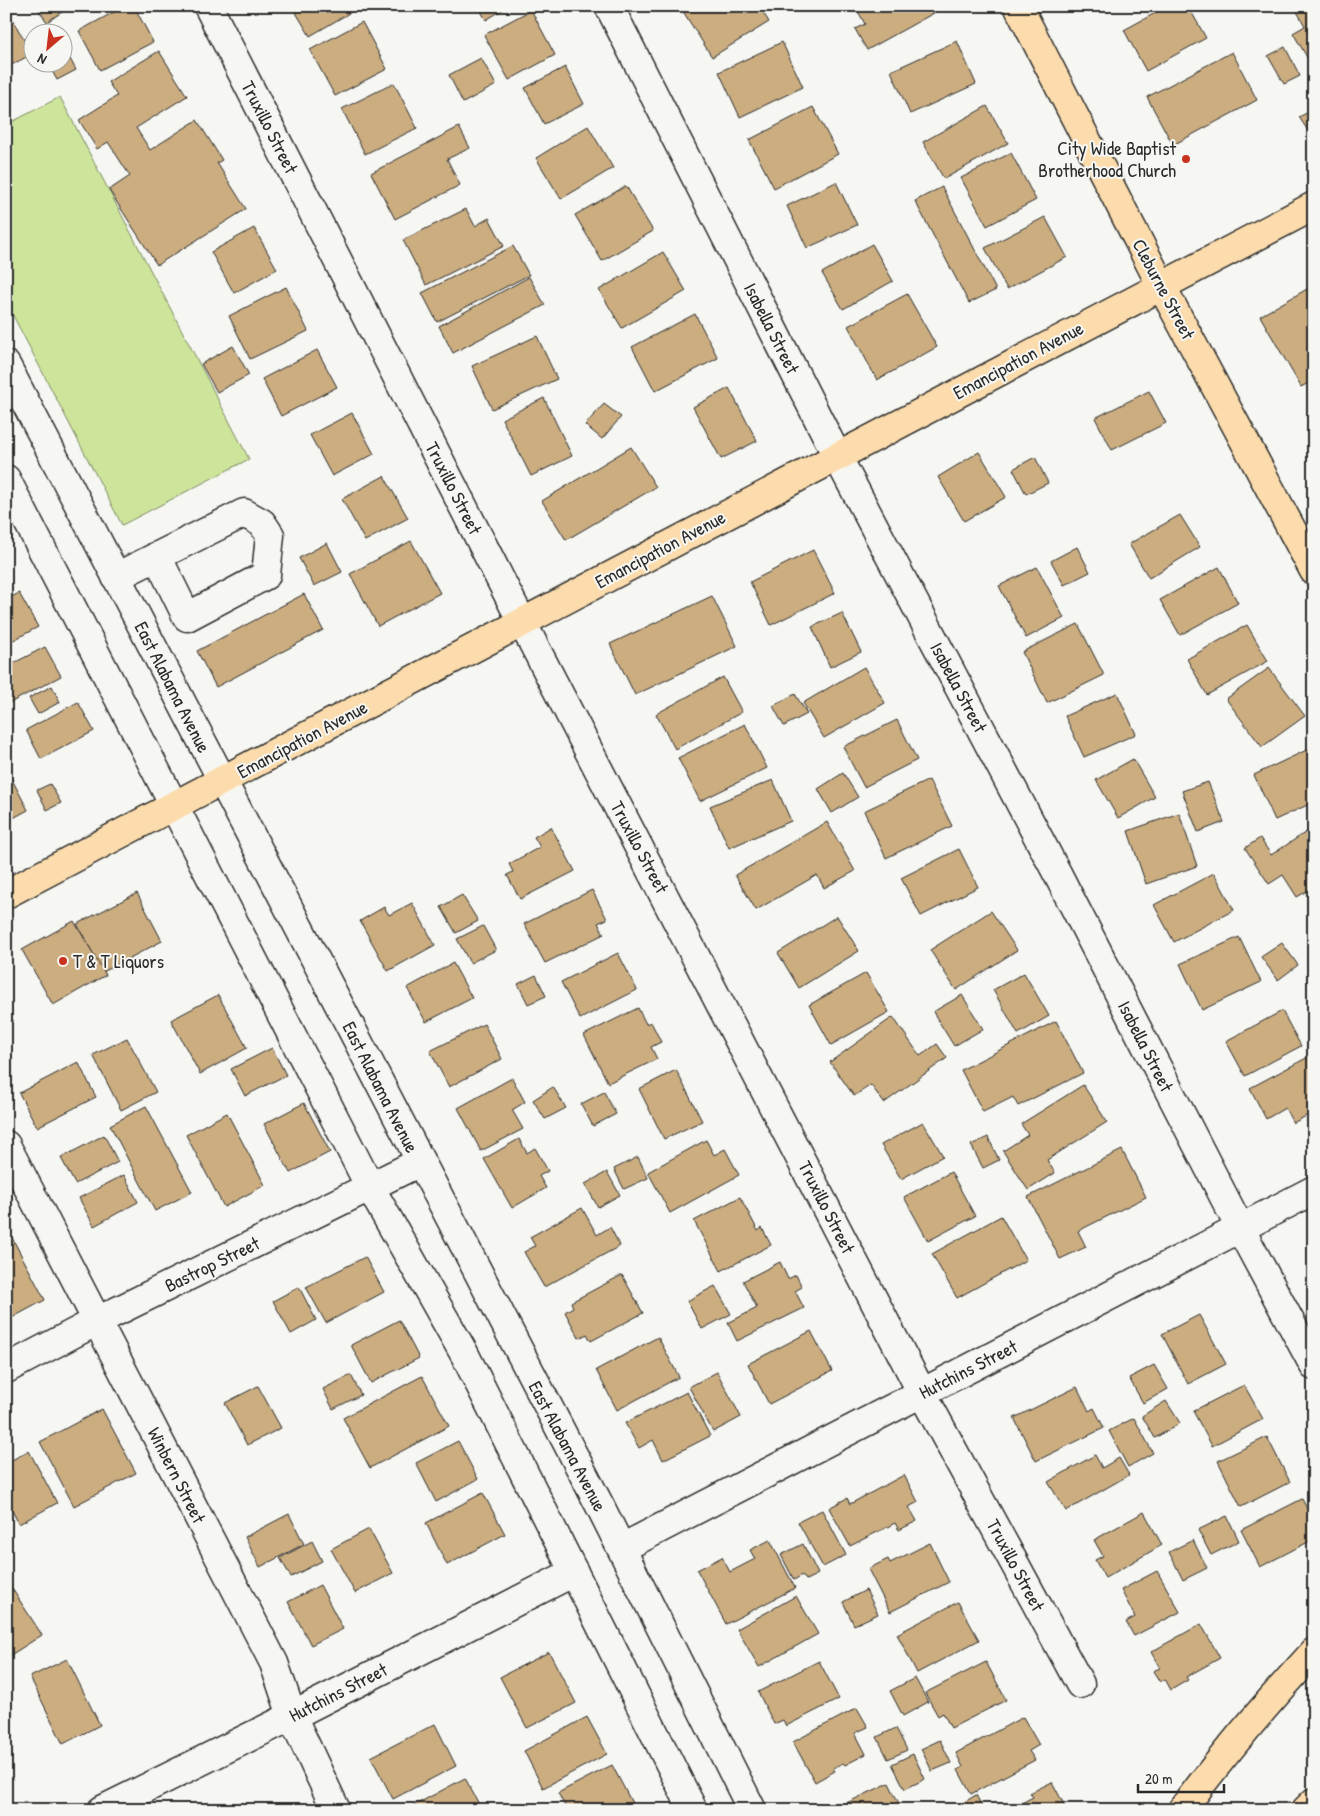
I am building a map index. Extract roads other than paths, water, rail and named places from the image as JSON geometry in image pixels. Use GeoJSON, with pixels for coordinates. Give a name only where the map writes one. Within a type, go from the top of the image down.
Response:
{"type":"FeatureCollection","features":[{"type":"Feature","properties":{"kind":"main road","name":"Cleburne Street"},"geometry":{"type":"LineString","coordinates":[[1018,6],[1161,285],[1313,569]]}},
{"type":"Feature","properties":{"kind":"main road","name":"Emancipation Avenue"},"geometry":{"type":"LineString","coordinates":[[6,894],[1314,206]]}},
{"type":"Feature","properties":{"kind":"main road"},"geometry":{"type":"LineString","coordinates":[[1182,1810],[1210,1771],[1268,1701],[1314,1652]]}},
{"type":"Feature","properties":{"kind":"main road"},"geometry":{"type":"LineString","coordinates":[[1306,1810],[1314,1802]]}},
{"type":"Feature","properties":{"kind":"street","name":"Truxillo Street"},"geometry":{"type":"LineString","coordinates":[[208,6],[522,622],[922,1393],[1080,1684]]}},
{"type":"Feature","properties":{"kind":"street","name":"Isabella Street"},"geometry":{"type":"LineString","coordinates":[[608,6],[837,456],[1053,864],[1240,1228],[1314,1366]]}},
{"type":"Feature","properties":{"kind":"street","name":"East Alabama Avenue"},"geometry":{"type":"LineString","coordinates":[[6,365],[16,409],[116,577],[622,1548],[752,1810]]}},
{"type":"Feature","properties":{"kind":"street"},"geometry":{"type":"LineString","coordinates":[[6,479],[370,1187],[465,1355],[693,1810]]}},
{"type":"Feature","properties":{"kind":"street"},"geometry":{"type":"LineString","coordinates":[[116,577],[157,556]]}},
{"type":"Feature","properties":{"kind":"street","name":"Winbern Street"},"geometry":{"type":"LineString","coordinates":[[6,1144],[274,1663],[292,1716],[336,1810]]}},
{"type":"Feature","properties":{"kind":"street","name":"Bastrop Street"},"geometry":{"type":"LineString","coordinates":[[6,1369],[97,1321],[420,1162]]}},
{"type":"Feature","properties":{"kind":"street","name":"Hutchins Street"},"geometry":{"type":"LineString","coordinates":[[622,1548],[1314,1190]]}},
{"type":"Feature","properties":{"kind":"street","name":"Hutchins Street"},"geometry":{"type":"LineString","coordinates":[[102,1810],[292,1716],[574,1572]]}},
{"type":"Feature","properties":{"kind":"place","name":"City Wide Baptist Brotherhood Church"},"geometry":{"type":"Point","coordinates":[1186,159]}},
{"type":"Feature","properties":{"kind":"place","name":"T & T Liquors"},"geometry":{"type":"Point","coordinates":[63,961]}}]}
